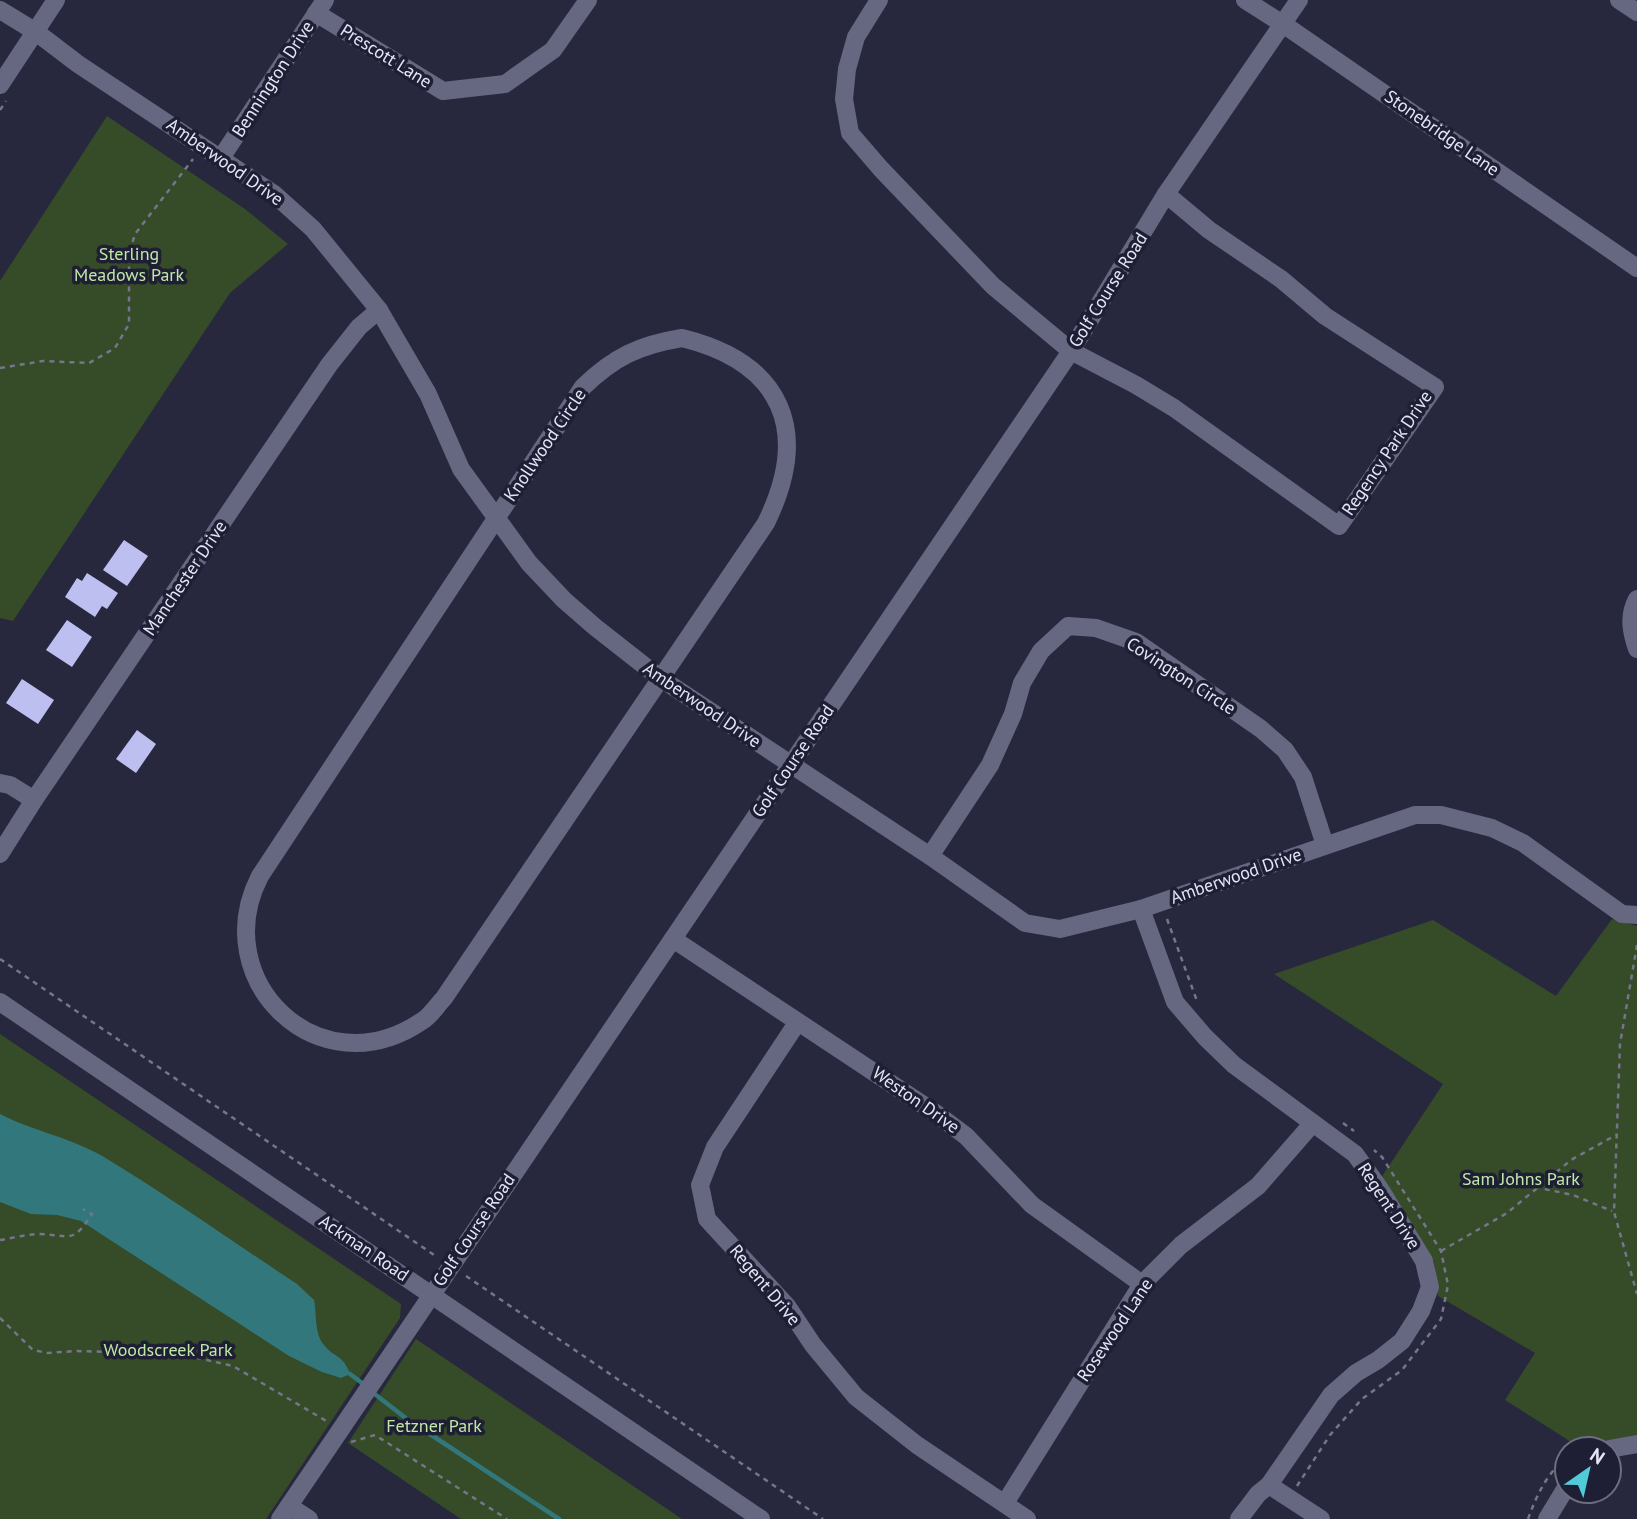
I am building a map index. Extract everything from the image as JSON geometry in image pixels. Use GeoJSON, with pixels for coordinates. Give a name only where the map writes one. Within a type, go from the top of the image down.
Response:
{"type":"FeatureCollection","features":[{"type":"Feature","properties":{"kind":"street"},"geometry":{"type":"LineString","coordinates":[[0,85],[56,0]]}},
{"type":"Feature","properties":{"kind":"street","name":"Prescott Lane"},"geometry":{"type":"LineString","coordinates":[[320,7],[443,92],[505,84],[553,50],[588,0]]}},
{"type":"Feature","properties":{"kind":"street"},"geometry":{"type":"LineString","coordinates":[[879,0],[856,37],[847,69],[844,99],[850,133],[993,286],[1070,351]]}},
{"type":"Feature","properties":{"kind":"street","name":"Stonebridge Lane"},"geometry":{"type":"LineString","coordinates":[[1245,0],[1283,23],[1637,268]]}},
{"type":"Feature","properties":{"kind":"street","name":"Golf Course Road"},"geometry":{"type":"LineString","coordinates":[[285,1512],[1070,351],[1166,194],[1299,0]]}},
{"type":"Feature","properties":{"kind":"street"},"geometry":{"type":"LineString","coordinates":[[1619,0],[1637,12]]}},
{"type":"Feature","properties":{"kind":"street","name":"Bennington Drive"},"geometry":{"type":"LineString","coordinates":[[221,158],[320,7]]}},
{"type":"Feature","properties":{"kind":"street","name":"Amberwood Drive"},"geometry":{"type":"LineString","coordinates":[[0,10],[274,194],[313,229],[379,310],[428,394],[461,468],[529,563],[564,600],[660,678],[930,856],[1025,923],[1060,929],[1141,909],[1415,816],[1441,815],[1492,828],[1522,843],[1622,914],[1637,915]]}},
{"type":"Feature","properties":{"kind":"street","name":"Regency Park Drive"},"geometry":{"type":"LineString","coordinates":[[1070,351],[1174,408],[1339,526],[1434,387],[1325,316],[1281,279],[1209,230],[1166,194]]}},
{"type":"Feature","properties":{"kind":"street","name":"Manchester Drive"},"geometry":{"type":"LineString","coordinates":[[0,854],[329,365],[359,327],[379,310]]}},
{"type":"Feature","properties":{"kind":"street","name":"Knollwood Circle"},"geometry":{"type":"LineString","coordinates":[[682,338],[707,344],[732,355],[771,393],[784,415],[788,440],[787,465],[778,498],[766,523],[444,998],[424,1021],[387,1037],[351,1044],[311,1035],[288,1019],[262,987],[246,950],[246,909],[252,892],[274,853],[496,519],[583,387],[606,365],[653,343],[682,338]]}},
{"type":"Feature","properties":{"kind":"street"},"geometry":{"type":"LineString","coordinates":[[1637,599],[1632,608],[1631,629],[1637,649]]}},
{"type":"Feature","properties":{"kind":"street","name":"Covington Circle"},"geometry":{"type":"LineString","coordinates":[[930,856],[990,765],[1028,672],[1041,651],[1068,625],[1096,628],[1136,642],[1269,736],[1285,750],[1303,777],[1325,845]]}},
{"type":"Feature","properties":{"kind":"street"},"geometry":{"type":"LineString","coordinates":[[0,767],[5,784],[34,800]]}},
{"type":"Feature","properties":{"kind":"street","name":"Regent Drive"},"geometry":{"type":"LineString","coordinates":[[1141,909],[1175,1002],[1234,1065],[1356,1154],[1424,1261],[1430,1287],[1421,1311],[1402,1341],[1356,1373],[1331,1395],[1269,1485],[1258,1494],[1240,1519]]}},
{"type":"Feature","properties":{"kind":"street","name":"Weston Drive"},"geometry":{"type":"LineString","coordinates":[[673,939],[797,1023],[865,1064],[966,1136],[1032,1205],[1142,1284]]}},
{"type":"Feature","properties":{"kind":"street","name":"Ackman Road"},"geometry":{"type":"LineString","coordinates":[[0,1002],[761,1519]]}},
{"type":"Feature","properties":{"kind":"street","name":"Regent Drive"},"geometry":{"type":"LineString","coordinates":[[797,1023],[715,1147],[700,1185],[707,1219],[787,1306],[813,1345],[856,1398],[917,1445],[1027,1519]]}},
{"type":"Feature","properties":{"kind":"street","name":"Rosewood Lane"},"geometry":{"type":"LineString","coordinates":[[1004,1503],[1142,1284],[1181,1245],[1258,1186],[1313,1123]]}},
{"type":"Feature","properties":{"kind":"street"},"geometry":{"type":"LineString","coordinates":[[1269,1485],[1321,1519]]}},
{"type":"Feature","properties":{"kind":"street"},"geometry":{"type":"LineString","coordinates":[[285,1512],[309,1519]]}},
{"type":"Feature","properties":{"kind":"path"},"geometry":{"type":"LineString","coordinates":[[0,368],[43,361],[89,363],[115,348],[129,324],[129,254],[135,234],[203,145]]}},
{"type":"Feature","properties":{"kind":"path"},"geometry":{"type":"LineString","coordinates":[[1162,902],[1195,997],[1201,1007]]}},
{"type":"Feature","properties":{"kind":"path"},"geometry":{"type":"LineString","coordinates":[[1637,945],[1619,1044],[1614,1212],[1637,1294]]}},
{"type":"Feature","properties":{"kind":"path"},"geometry":{"type":"LineString","coordinates":[[0,959],[823,1519]]}},
{"type":"Feature","properties":{"kind":"path"},"geometry":{"type":"LineString","coordinates":[[1338,1120],[1357,1134]]}},
{"type":"Feature","properties":{"kind":"path"},"geometry":{"type":"LineString","coordinates":[[1441,1251],[1507,1213],[1571,1160],[1616,1135]]}},
{"type":"Feature","properties":{"kind":"path"},"geometry":{"type":"LineString","coordinates":[[1289,1498],[1330,1435],[1362,1399],[1402,1370],[1441,1319],[1448,1285],[1441,1251],[1382,1157],[1374,1150]]}},
{"type":"Feature","properties":{"kind":"path"},"geometry":{"type":"LineString","coordinates":[[1535,1188],[1573,1195],[1614,1212]]}},
{"type":"Feature","properties":{"kind":"path"},"geometry":{"type":"LineString","coordinates":[[0,1240],[38,1234],[68,1238],[78,1233],[92,1214],[83,1209]]}},
{"type":"Feature","properties":{"kind":"path"},"geometry":{"type":"LineString","coordinates":[[0,1318],[33,1350],[47,1353],[142,1353],[198,1358],[233,1366],[327,1422],[342,1427],[348,1443],[374,1435],[508,1519]]}},
{"type":"Feature","properties":{"kind":"path"},"geometry":{"type":"LineString","coordinates":[[1528,1519],[1538,1492],[1553,1468]]}},
{"type":"Feature","properties":{"kind":"green space","name":"Sterling Meadows Park"},"geometry":{"type":"Polygon","coordinates":[[[107,116],[245,209],[288,244],[230,293],[13,621],[0,618],[0,281],[107,116]]]}},
{"type":"Feature","properties":{"kind":"green space","name":"Sam Johns Park"},"geometry":{"type":"Polygon","coordinates":[[[1612,919],[1637,926],[1637,1440],[1623,1443],[1623,1435],[1560,1435],[1505,1400],[1535,1353],[1438,1296],[1434,1262],[1381,1178],[1443,1084],[1274,974],[1433,920],[1556,996],[1612,919]]]}},
{"type":"Feature","properties":{"kind":"green space","name":"Woodscreek Park"},"geometry":{"type":"Polygon","coordinates":[[[0,1034],[401,1304],[400,1318],[266,1519],[0,1519],[0,1034]]]}},
{"type":"Feature","properties":{"kind":"green space","name":"Fetzner Park"},"geometry":{"type":"Polygon","coordinates":[[[416,1339],[682,1519],[461,1519],[348,1443],[416,1339]]]}},
{"type":"Feature","properties":{"kind":"shaded area"},"geometry":{"type":"Polygon","coordinates":[[[0,1114],[104,1157],[297,1284],[314,1300],[321,1340],[341,1359],[350,1374],[341,1378],[289,1356],[81,1221],[57,1215],[31,1214],[0,1202],[0,1114]]]}},
{"type":"Feature","properties":{"kind":"building"},"geometry":{"type":"Polygon","coordinates":[[[124,540],[148,556],[127,586],[103,570],[124,540]]]}},
{"type":"Feature","properties":{"kind":"building"},"geometry":{"type":"Polygon","coordinates":[[[87,573],[118,593],[107,609],[102,606],[95,617],[65,597],[77,578],[82,581],[87,573]]]}},
{"type":"Feature","properties":{"kind":"building"},"geometry":{"type":"Polygon","coordinates":[[[67,620],[92,637],[72,667],[46,650],[67,620]]]}},
{"type":"Feature","properties":{"kind":"building"},"geometry":{"type":"Polygon","coordinates":[[[22,679],[54,700],[38,724],[6,703],[22,679]]]}},
{"type":"Feature","properties":{"kind":"building"},"geometry":{"type":"Polygon","coordinates":[[[137,730],[156,744],[136,773],[116,759],[137,730]]]}},
{"type":"Feature","properties":{"kind":"waterway"},"geometry":{"type":"LineString","coordinates":[[350,1374],[366,1386]]}},
{"type":"Feature","properties":{"kind":"waterway"},"geometry":{"type":"LineString","coordinates":[[372,1392],[407,1419],[559,1519]]}}]}
